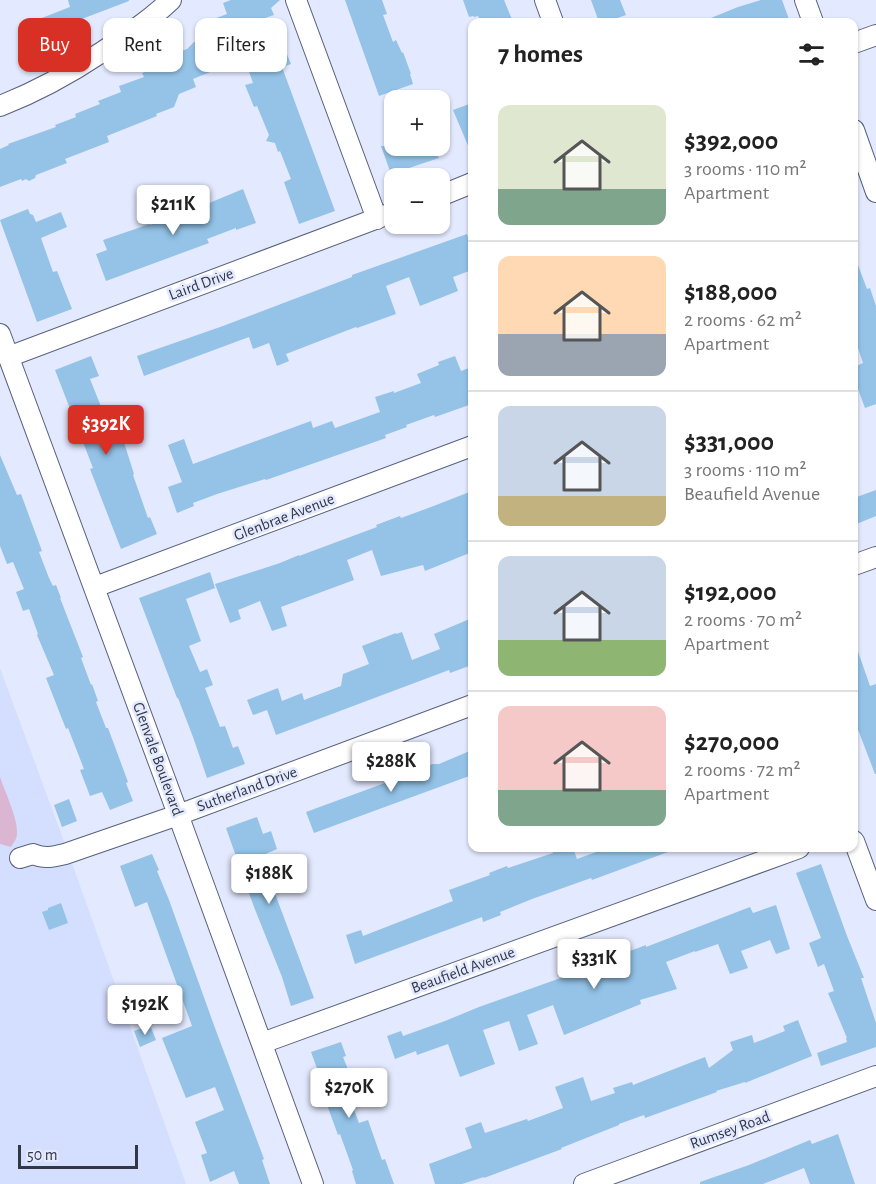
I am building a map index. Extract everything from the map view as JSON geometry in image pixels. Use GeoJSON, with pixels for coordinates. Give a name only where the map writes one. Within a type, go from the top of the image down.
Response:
{"type":"FeatureCollection","features":[{"type":"Feature","properties":{"kind":"street"},"geometry":{"type":"LineString","coordinates":[[296,0],[384,210]]}},
{"type":"Feature","properties":{"kind":"street"},"geometry":{"type":"LineString","coordinates":[[545,0],[552,18]]}},
{"type":"Feature","properties":{"kind":"street"},"geometry":{"type":"LineString","coordinates":[[805,0],[812,18]]}},
{"type":"Feature","properties":{"kind":"street"},"geometry":{"type":"LineString","coordinates":[[0,106],[49,85],[85,63],[151,19],[168,1]]}},
{"type":"Feature","properties":{"kind":"street"},"geometry":{"type":"LineString","coordinates":[[858,42],[876,35]]}},
{"type":"Feature","properties":{"kind":"street"},"geometry":{"type":"LineString","coordinates":[[858,141],[876,192]]}},
{"type":"Feature","properties":{"kind":"street"},"geometry":{"type":"LineString","coordinates":[[450,192],[468,185]]}},
{"type":"Feature","properties":{"kind":"street","name":"Laird Drive"},"geometry":{"type":"LineString","coordinates":[[8,357],[384,216]]}},
{"type":"Feature","properties":{"kind":"street","name":"Glenvale Boulevard"},"geometry":{"type":"LineString","coordinates":[[0,334],[314,1184]]}},
{"type":"Feature","properties":{"kind":"street","name":"Glenbrae Avenue"},"geometry":{"type":"LineString","coordinates":[[95,587],[468,447]]}},
{"type":"Feature","properties":{"kind":"street"},"geometry":{"type":"LineString","coordinates":[[858,564],[876,557]]}},
{"type":"Feature","properties":{"kind":"street","name":"Sutherland Drive"},"geometry":{"type":"LineString","coordinates":[[20,858],[33,854],[52,858],[65,854],[468,706]]}},
{"type":"Feature","properties":{"kind":"street","name":"Beaufield Avenue"},"geometry":{"type":"LineString","coordinates":[[262,1043],[788,852]]}},
{"type":"Feature","properties":{"kind":"street"},"geometry":{"type":"LineString","coordinates":[[858,852],[876,900]]}},
{"type":"Feature","properties":{"kind":"street","name":"Rumsey Road"},"geometry":{"type":"LineString","coordinates":[[584,1184],[876,1076]]}},
{"type":"Feature","properties":{"kind":"shaded area"},"geometry":{"type":"Polygon","coordinates":[[[0,668],[73,866],[186,1184],[0,1184],[0,668]]]}},
{"type":"Feature","properties":{"kind":"shaded area"},"geometry":{"type":"Polygon","coordinates":[[[0,777],[17,827],[16,837],[11,847],[0,844],[0,777]]]}},
{"type":"Feature","properties":{"kind":"building"},"geometry":{"type":"Polygon","coordinates":[[[68,0],[129,0],[84,18],[42,18],[70,7],[68,0]]]}},
{"type":"Feature","properties":{"kind":"building"},"geometry":{"type":"Polygon","coordinates":[[[231,0],[280,0],[271,8],[274,15],[265,18],[216,18],[227,14],[223,3],[231,0]]]}},
{"type":"Feature","properties":{"kind":"building"},"geometry":{"type":"Polygon","coordinates":[[[345,0],[382,0],[387,14],[383,15],[393,42],[396,40],[403,52],[411,74],[413,84],[396,90],[384,90],[384,94],[379,96],[345,0]]]}},
{"type":"Feature","properties":{"kind":"building"},"geometry":{"type":"Polygon","coordinates":[[[463,0],[504,0],[511,18],[479,18],[478,16],[469,17],[463,0]]]}},
{"type":"Feature","properties":{"kind":"building"},"geometry":{"type":"Polygon","coordinates":[[[591,0],[620,0],[626,15],[617,18],[598,18],[591,0]]]}},
{"type":"Feature","properties":{"kind":"building"},"geometry":{"type":"Polygon","coordinates":[[[761,0],[782,0],[789,18],[711,18],[761,0]]]}},
{"type":"Feature","properties":{"kind":"building"},"geometry":{"type":"Polygon","coordinates":[[[194,42],[195,72],[210,72],[193,79],[196,87],[179,94],[174,107],[107,136],[109,142],[65,159],[67,163],[36,175],[29,181],[21,179],[0,187],[0,149],[76,117],[75,114],[100,104],[98,101],[121,92],[119,86],[144,77],[142,73],[183,72],[183,50],[194,42]]]}},
{"type":"Feature","properties":{"kind":"building"},"geometry":{"type":"Polygon","coordinates":[[[249,72],[284,72],[335,211],[299,224],[284,182],[291,179],[275,143],[266,141],[269,135],[245,85],[253,83],[249,72]]]}},
{"type":"Feature","properties":{"kind":"building"},"geometry":{"type":"Polygon","coordinates":[[[468,104],[468,146],[453,110],[468,104]]]}},
{"type":"Feature","properties":{"kind":"building"},"geometry":{"type":"Polygon","coordinates":[[[385,156],[438,156],[439,158],[409,168],[389,168],[385,156]]]}},
{"type":"Feature","properties":{"kind":"building"},"geometry":{"type":"Polygon","coordinates":[[[243,189],[256,223],[207,239],[209,243],[106,281],[96,254],[107,250],[103,240],[177,215],[180,223],[205,214],[202,206],[243,189]]]}},
{"type":"Feature","properties":{"kind":"building"},"geometry":{"type":"Polygon","coordinates":[[[28,209],[36,222],[61,212],[67,227],[41,238],[53,272],[57,271],[72,309],[37,322],[0,220],[28,209]]]}},
{"type":"Feature","properties":{"kind":"building"},"geometry":{"type":"Polygon","coordinates":[[[467,234],[468,271],[453,277],[458,291],[420,306],[409,277],[386,286],[396,314],[286,354],[289,361],[277,366],[269,343],[253,349],[249,337],[144,376],[137,356],[223,326],[352,277],[352,275],[467,234]]]}},
{"type":"Feature","properties":{"kind":"building"},"geometry":{"type":"Polygon","coordinates":[[[858,265],[876,306],[876,404],[865,408],[858,389],[858,365],[863,363],[858,348],[858,265]]]}},
{"type":"Feature","properties":{"kind":"building"},"geometry":{"type":"Polygon","coordinates":[[[91,356],[99,376],[90,379],[114,439],[122,436],[148,518],[150,517],[157,534],[121,549],[55,370],[91,356]]]}},
{"type":"Feature","properties":{"kind":"building"},"geometry":{"type":"Polygon","coordinates":[[[455,356],[461,371],[468,368],[468,405],[406,425],[407,427],[385,435],[386,438],[266,480],[217,494],[193,503],[194,506],[177,513],[168,487],[182,482],[168,445],[184,439],[193,464],[311,421],[313,428],[332,421],[335,428],[380,412],[375,397],[421,383],[417,374],[439,365],[438,362],[455,356]]]}},
{"type":"Feature","properties":{"kind":"building"},"geometry":{"type":"Polygon","coordinates":[[[0,455],[17,495],[21,494],[42,551],[39,552],[53,586],[56,585],[83,657],[81,658],[98,701],[96,702],[128,782],[126,783],[133,801],[110,810],[102,792],[90,796],[80,770],[84,769],[46,678],[54,675],[29,609],[23,611],[16,592],[24,589],[13,562],[7,564],[0,546],[0,455]]]}},
{"type":"Feature","properties":{"kind":"building"},"geometry":{"type":"Polygon","coordinates":[[[876,490],[876,516],[858,523],[858,497],[876,490]]]}},
{"type":"Feature","properties":{"kind":"building"},"geometry":{"type":"Polygon","coordinates":[[[468,493],[468,554],[425,571],[423,565],[381,576],[372,550],[347,560],[354,580],[281,607],[287,626],[272,631],[260,601],[238,610],[241,619],[230,623],[215,584],[280,563],[377,527],[376,525],[400,516],[401,518],[468,493]]]}},
{"type":"Feature","properties":{"kind":"building"},"geometry":{"type":"Polygon","coordinates":[[[210,572],[215,588],[186,599],[201,641],[189,646],[200,672],[207,669],[213,685],[205,688],[220,727],[225,726],[233,748],[238,746],[245,764],[207,778],[139,598],[210,572]]]}},
{"type":"Feature","properties":{"kind":"building"},"geometry":{"type":"Polygon","coordinates":[[[468,620],[468,666],[450,673],[449,670],[276,735],[267,710],[253,715],[247,700],[278,688],[282,701],[302,693],[304,700],[341,686],[343,674],[369,664],[362,646],[402,632],[412,660],[440,649],[434,634],[468,620]]]}},
{"type":"Feature","properties":{"kind":"building"},"geometry":{"type":"Polygon","coordinates":[[[858,652],[870,686],[876,684],[875,774],[858,729],[858,652]]]}},
{"type":"Feature","properties":{"kind":"building"},"geometry":{"type":"Polygon","coordinates":[[[468,752],[468,776],[314,833],[306,812],[432,764],[439,764],[468,752]]]}},
{"type":"Feature","properties":{"kind":"building"},"geometry":{"type":"Polygon","coordinates":[[[69,799],[77,821],[62,827],[54,805],[69,799]]]}},
{"type":"Feature","properties":{"kind":"building"},"geometry":{"type":"Polygon","coordinates":[[[257,817],[263,834],[271,831],[277,849],[261,856],[314,998],[291,1006],[226,828],[257,817]]]}},
{"type":"Feature","properties":{"kind":"building"},"geometry":{"type":"Polygon","coordinates":[[[574,852],[577,859],[596,852],[668,852],[532,899],[500,912],[501,915],[483,922],[482,917],[355,964],[346,935],[361,930],[363,936],[453,901],[449,890],[490,875],[489,873],[507,866],[508,868],[553,853],[574,852]]]}},
{"type":"Feature","properties":{"kind":"building"},"geometry":{"type":"Polygon","coordinates":[[[152,854],[264,1159],[262,1160],[270,1184],[239,1184],[234,1171],[210,1182],[201,1155],[207,1153],[195,1122],[224,1110],[215,1087],[186,1098],[162,1038],[192,1026],[147,902],[135,907],[120,866],[152,854]]]}},
{"type":"Feature","properties":{"kind":"building"},"geometry":{"type":"Polygon","coordinates":[[[821,864],[864,978],[861,978],[876,1023],[876,1047],[821,1066],[817,1053],[847,1042],[847,1038],[828,993],[834,991],[824,964],[818,967],[809,943],[821,938],[796,873],[821,864]]]}},
{"type":"Feature","properties":{"kind":"building"},"geometry":{"type":"Polygon","coordinates":[[[61,903],[68,923],[49,930],[42,912],[61,903]]]}},
{"type":"Feature","properties":{"kind":"building"},"geometry":{"type":"Polygon","coordinates":[[[776,905],[790,949],[776,954],[770,940],[741,951],[748,968],[730,974],[718,944],[666,962],[677,989],[640,1000],[641,1004],[564,1035],[553,1005],[527,1015],[538,1044],[519,1051],[509,1021],[483,1030],[495,1064],[460,1077],[448,1044],[417,1055],[416,1051],[395,1059],[387,1036],[401,1031],[403,1036],[750,907],[753,913],[776,905]]]}},
{"type":"Feature","properties":{"kind":"building"},"geometry":{"type":"Polygon","coordinates":[[[798,1020],[812,1056],[745,1083],[716,1091],[645,1118],[644,1115],[619,1124],[562,1149],[484,1178],[462,1184],[435,1184],[429,1164],[472,1148],[465,1128],[481,1122],[485,1133],[563,1108],[555,1087],[583,1077],[591,1101],[615,1093],[613,1088],[632,1082],[633,1085],[705,1057],[709,1068],[733,1050],[730,1042],[752,1035],[754,1043],[785,1031],[783,1026],[798,1020]]]}},
{"type":"Feature","properties":{"kind":"building"},"geometry":{"type":"Polygon","coordinates":[[[150,1025],[156,1040],[140,1047],[134,1031],[150,1025]]]}},
{"type":"Feature","properties":{"kind":"building"},"geometry":{"type":"Polygon","coordinates":[[[341,1042],[346,1056],[343,1057],[349,1072],[341,1075],[359,1123],[368,1120],[382,1160],[385,1159],[394,1184],[356,1184],[340,1134],[338,1135],[316,1075],[319,1074],[311,1052],[341,1042]]]}},
{"type":"Feature","properties":{"kind":"building"},"geometry":{"type":"Polygon","coordinates":[[[838,1134],[855,1184],[810,1184],[804,1168],[763,1184],[700,1184],[700,1182],[810,1140],[812,1144],[838,1134]]]}}]}
